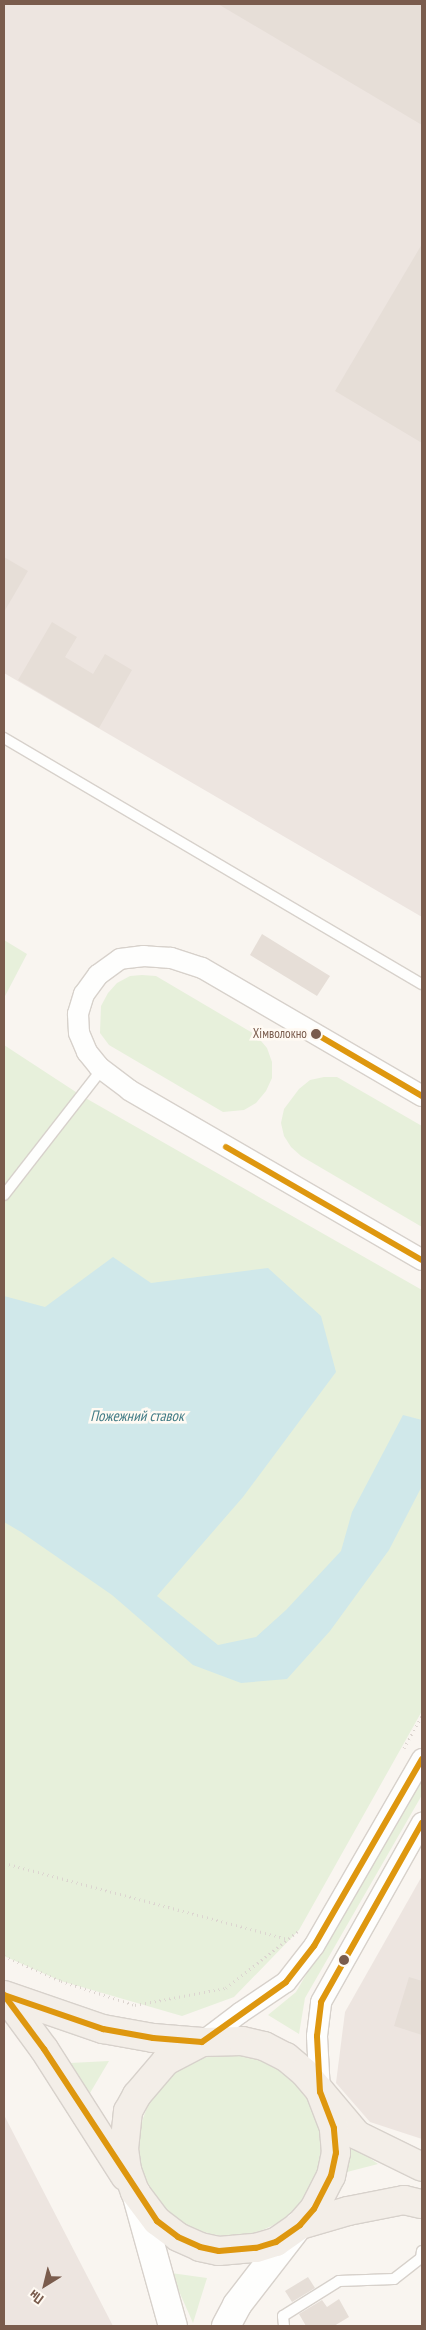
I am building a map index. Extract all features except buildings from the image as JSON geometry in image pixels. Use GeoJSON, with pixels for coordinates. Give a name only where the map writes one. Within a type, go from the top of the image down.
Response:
{"type":"FeatureCollection","features":[{"type":"Feature","properties":{"kind":"main road"},"geometry":{"type":"LineString","coordinates":[[4,1996],[103,2029],[153,2038],[202,2042],[242,2041],[264,2046],[286,2057],[304,2072],[357,2135],[422,2167]]}},
{"type":"Feature","properties":{"kind":"main road"},"geometry":{"type":"LineString","coordinates":[[4,1996],[44,2049],[135,2192],[157,2222],[178,2237],[200,2247],[219,2251],[256,2248],[276,2242],[300,2225],[348,2211],[404,2200],[422,2204]]}},
{"type":"Feature","properties":{"kind":"main road"},"geometry":{"type":"LineString","coordinates":[[173,2326],[128,2170],[124,2149],[128,2111],[150,2078],[166,2062],[202,2042]]}},
{"type":"Feature","properties":{"kind":"main road"},"geometry":{"type":"LineString","coordinates":[[226,2326],[237,2305],[314,2209],[331,2176],[336,2153],[334,2128],[320,2092]]}},
{"type":"Feature","properties":{"kind":"street"},"geometry":{"type":"LineString","coordinates":[[422,1096],[202,968],[171,958],[144,956],[120,959],[98,975],[84,994],[78,1014],[79,1033],[87,1052],[102,1069],[129,1090],[422,1260]]}},
{"type":"Feature","properties":{"kind":"street"},"geometry":{"type":"LineString","coordinates":[[202,2042],[240,2012],[286,1982],[314,1946],[422,1759]]}},
{"type":"Feature","properties":{"kind":"street"},"geometry":{"type":"LineString","coordinates":[[320,2092],[317,2036],[321,2002],[422,1823]]}},
{"type":"Feature","properties":{"kind":"lane"},"geometry":{"type":"LineString","coordinates":[[4,738],[422,984]]}},
{"type":"Feature","properties":{"kind":"lane"},"geometry":{"type":"LineString","coordinates":[[4,1195],[102,1069]]}},
{"type":"Feature","properties":{"kind":"lane"},"geometry":{"type":"LineString","coordinates":[[284,2326],[283,2316],[339,2281],[394,2279],[421,2258],[422,2251]]}},
{"type":"Feature","properties":{"kind":"path"},"geometry":{"type":"LineString","coordinates":[[403,1750],[422,1716]]}},
{"type":"Feature","properties":{"kind":"path"},"geometry":{"type":"LineString","coordinates":[[4,1863],[288,1939]]}},
{"type":"Feature","properties":{"kind":"path"},"geometry":{"type":"LineString","coordinates":[[4,1956],[61,1981],[135,2005],[226,1988],[299,1930]]}},
{"type":"Feature","properties":{"kind":"shaded area"},"geometry":{"type":"Polygon","coordinates":[[[4,4],[422,4],[422,917],[4,673],[4,4]]]}},
{"type":"Feature","properties":{"kind":"shaded area"},"geometry":{"type":"Polygon","coordinates":[[[422,1876],[422,2139],[370,2122],[336,2083],[345,2012],[422,1876]]]}},
{"type":"Feature","properties":{"kind":"shaded area"},"geometry":{"type":"Polygon","coordinates":[[[4,2115],[113,2326],[4,2326],[4,2115]]]}},
{"type":"Feature","properties":{"kind":"green space"},"geometry":{"type":"Polygon","coordinates":[[[4,940],[27,954],[4,998],[4,940]]]}},
{"type":"Feature","properties":{"kind":"green space"},"geometry":{"type":"Polygon","coordinates":[[[130,976],[156,976],[256,1035],[267,1048],[272,1062],[272,1078],[266,1091],[256,1103],[244,1110],[223,1112],[109,1045],[100,1033],[101,1006],[108,993],[117,983],[130,976]]]}},
{"type":"Feature","properties":{"kind":"green space"},"geometry":{"type":"Polygon","coordinates":[[[4,1045],[82,1096],[422,1290],[422,1711],[299,1930],[234,1997],[182,2016],[61,1981],[4,1956],[4,1045]]]}},
{"type":"Feature","properties":{"kind":"green space"},"geometry":{"type":"Polygon","coordinates":[[[337,1077],[422,1126],[422,1227],[301,1156],[291,1147],[284,1136],[281,1123],[284,1109],[299,1089],[310,1080],[337,1077]]]}},
{"type":"Feature","properties":{"kind":"green space"},"geometry":{"type":"Polygon","coordinates":[[[422,1775],[422,1795],[305,1998],[299,2034],[268,2015],[296,1992],[422,1775]]]}},
{"type":"Feature","properties":{"kind":"green space"},"geometry":{"type":"Polygon","coordinates":[[[239,2054],[248,2055],[273,2064],[295,2080],[311,2102],[320,2127],[320,2163],[311,2188],[295,2210],[273,2226],[257,2232],[239,2236],[221,2236],[212,2235],[187,2226],[172,2216],[159,2203],[149,2188],[140,2163],[139,2136],[140,2127],[149,2102],[159,2087],[172,2074],[187,2064],[212,2055],[239,2054]]]}},
{"type":"Feature","properties":{"kind":"green space"},"geometry":{"type":"Polygon","coordinates":[[[109,2061],[87,2098],[70,2063],[109,2061]]]}},
{"type":"Feature","properties":{"kind":"green space"},"geometry":{"type":"Polygon","coordinates":[[[348,2143],[378,2164],[347,2172],[348,2143]]]}},
{"type":"Feature","properties":{"kind":"green space"},"geometry":{"type":"Polygon","coordinates":[[[171,2273],[207,2278],[193,2323],[171,2273]]]}},
{"type":"Feature","properties":{"kind":"water","name":"Пожежний ставок"},"geometry":{"type":"Polygon","coordinates":[[[113,1257],[151,1283],[268,1268],[321,1316],[336,1372],[243,1497],[157,1596],[218,1645],[256,1637],[286,1610],[341,1551],[352,1512],[403,1415],[422,1420],[422,1486],[389,1550],[330,1631],[287,1679],[241,1683],[193,1665],[112,1595],[4,1522],[4,1296],[45,1307],[113,1257]]]}},
{"type":"Feature","properties":{"kind":"transit line"},"geometry":{"type":"LineString","coordinates":[[316,1034],[422,1096]]}},
{"type":"Feature","properties":{"kind":"transit line"},"geometry":{"type":"LineString","coordinates":[[226,1147],[422,1260]]}},
{"type":"Feature","properties":{"kind":"transit line"},"geometry":{"type":"LineString","coordinates":[[4,1995],[103,2029],[153,2038],[202,2042],[286,1982],[314,1946],[422,1759]]}},
{"type":"Feature","properties":{"kind":"transit line"},"geometry":{"type":"LineString","coordinates":[[4,1995],[44,2049],[157,2221],[178,2237],[200,2247],[219,2251],[256,2248],[276,2242],[300,2225],[314,2209],[331,2176],[336,2153],[334,2128],[320,2092],[317,2036],[321,2002],[422,1823]]}},
{"type":"Feature","properties":{"kind":"place","name":"Хімволокно"},"geometry":{"type":"Point","coordinates":[316,1034]}}]}
